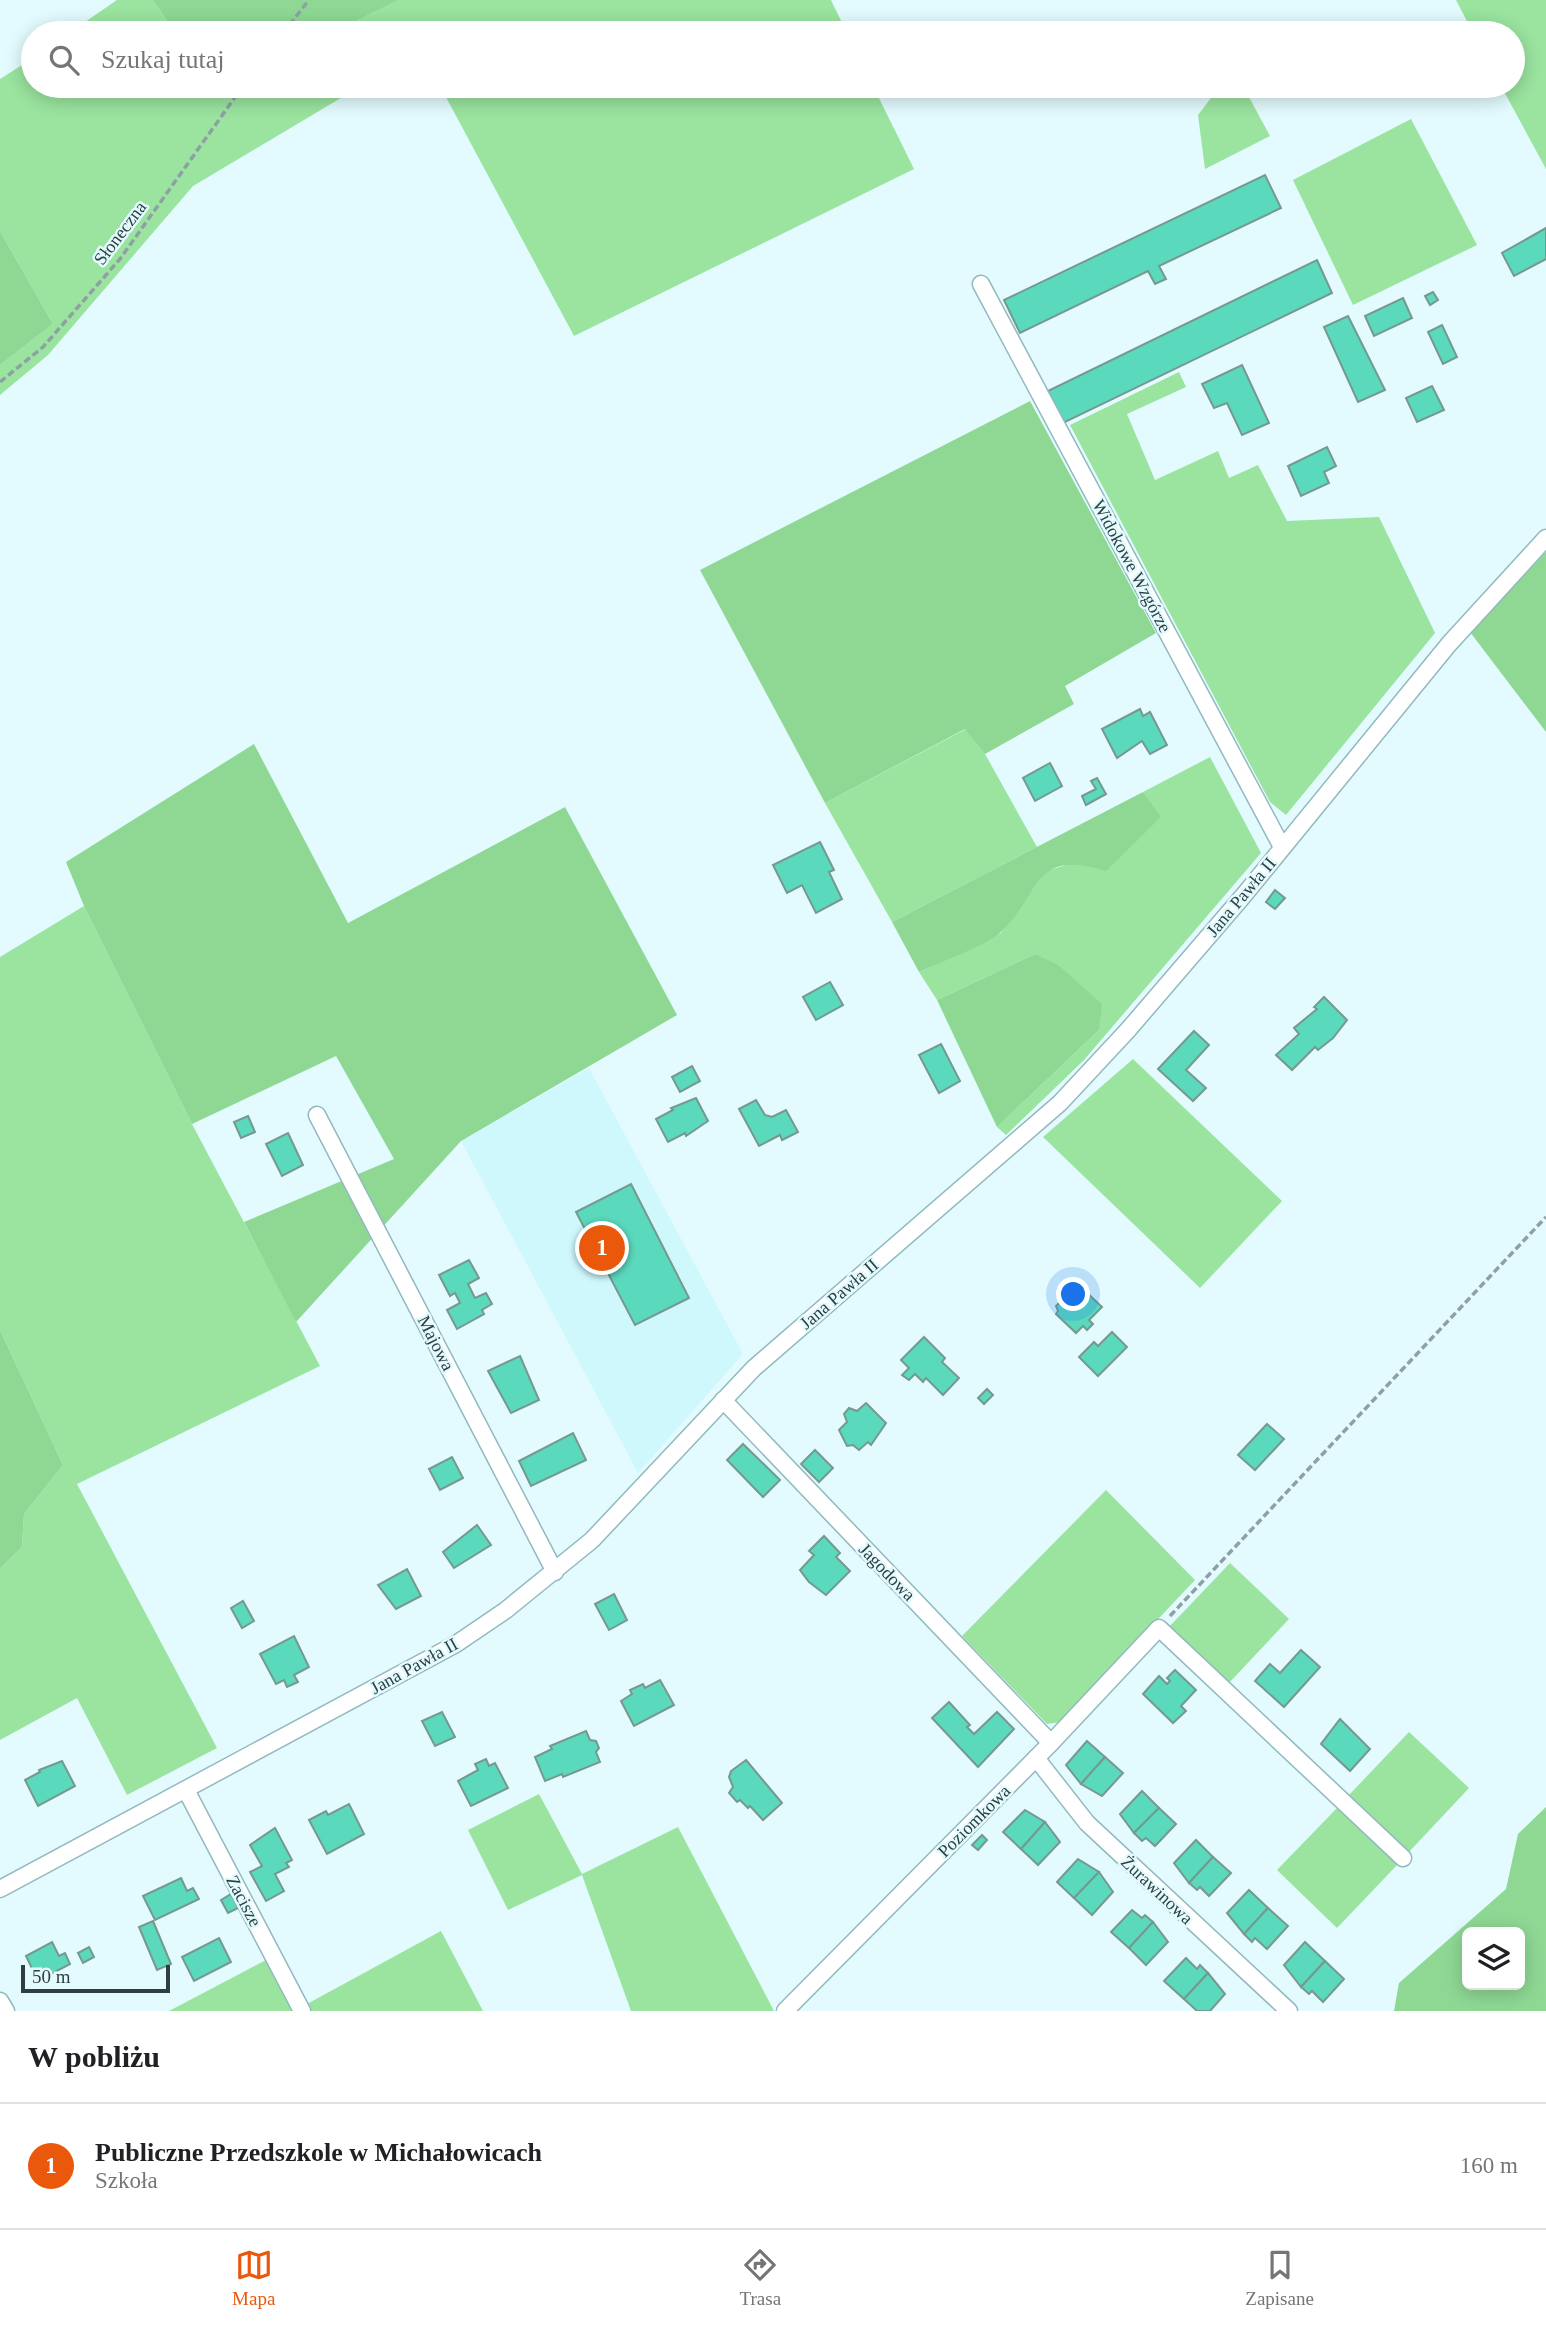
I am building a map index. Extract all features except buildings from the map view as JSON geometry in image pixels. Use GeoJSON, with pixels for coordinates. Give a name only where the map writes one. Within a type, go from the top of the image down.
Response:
{"type":"FeatureCollection","features":[{"type":"Feature","properties":{"kind":"street","name":"Widokowe Wzgórze"},"geometry":{"type":"LineString","coordinates":[[981,284],[1282,847]]}},
{"type":"Feature","properties":{"kind":"street","name":"Jana Pawła II"},"geometry":{"type":"LineString","coordinates":[[0,1889],[456,1644],[555,1572],[592,1540],[723,1400],[831,1299],[1060,1103],[1128,1030],[1449,643],[1546,538]]}},
{"type":"Feature","properties":{"kind":"street","name":"Majowa"},"geometry":{"type":"LineString","coordinates":[[317,1115],[555,1572]]}},
{"type":"Feature","properties":{"kind":"street","name":"Jagodowa"},"geometry":{"type":"LineString","coordinates":[[723,1400],[1051,1744]]}},
{"type":"Feature","properties":{"kind":"street","name":"Poziomkowa"},"geometry":{"type":"LineString","coordinates":[[785,2011],[1051,1744],[1159,1628]]}},
{"type":"Feature","properties":{"kind":"street"},"geometry":{"type":"LineString","coordinates":[[1159,1628],[1403,1858]]}},
{"type":"Feature","properties":{"kind":"street","name":"Żurawinowa"},"geometry":{"type":"LineString","coordinates":[[1036,1758],[1087,1823],[1289,2011]]}},
{"type":"Feature","properties":{"kind":"street","name":"Zacisze"},"geometry":{"type":"LineString","coordinates":[[186,1790],[302,2011]]}},
{"type":"Feature","properties":{"kind":"street"},"geometry":{"type":"LineString","coordinates":[[0,2001],[6,2011]]}},
{"type":"Feature","properties":{"kind":"path"},"geometry":{"type":"LineString","coordinates":[[292,21],[309,0]]}},
{"type":"Feature","properties":{"kind":"path","name":"Słoneczna"},"geometry":{"type":"LineString","coordinates":[[0,382],[43,347],[120,259],[234,98]]}},
{"type":"Feature","properties":{"kind":"path"},"geometry":{"type":"LineString","coordinates":[[1159,1628],[1546,1217]]}},
{"type":"Feature","properties":{"kind":"shaded area"},"geometry":{"type":"Polygon","coordinates":[[[589,1068],[743,1354],[638,1473],[461,1141],[589,1068]]]}},
{"type":"Feature","properties":{"kind":"green space"},"geometry":{"type":"Polygon","coordinates":[[[117,0],[153,0],[167,21],[86,21],[117,0]]]}},
{"type":"Feature","properties":{"kind":"green space"},"geometry":{"type":"Polygon","coordinates":[[[153,0],[399,0],[356,21],[167,21],[153,0]]]}},
{"type":"Feature","properties":{"kind":"green space"},"geometry":{"type":"Polygon","coordinates":[[[399,0],[831,0],[841,21],[356,21],[399,0]]]}},
{"type":"Feature","properties":{"kind":"green space"},"geometry":{"type":"Polygon","coordinates":[[[1456,0],[1546,0],[1546,169],[1508,98],[1525,98],[1525,21],[1467,21],[1456,0]]]}},
{"type":"Feature","properties":{"kind":"green space"},"geometry":{"type":"Polygon","coordinates":[[[21,66],[21,98],[341,98],[193,186],[48,355],[0,395],[0,365],[53,324],[0,231],[0,79],[21,66]]]}},
{"type":"Feature","properties":{"kind":"green space"},"geometry":{"type":"Polygon","coordinates":[[[446,98],[879,98],[914,169],[574,336],[446,98]]]}},
{"type":"Feature","properties":{"kind":"green space"},"geometry":{"type":"Polygon","coordinates":[[[1211,98],[1249,98],[1270,136],[1205,169],[1198,115],[1211,98]]]}},
{"type":"Feature","properties":{"kind":"green space"},"geometry":{"type":"Polygon","coordinates":[[[1411,119],[1477,245],[1353,305],[1293,180],[1411,119]]]}},
{"type":"Feature","properties":{"kind":"green space"},"geometry":{"type":"Polygon","coordinates":[[[0,231],[53,324],[0,365],[0,231]]]}},
{"type":"Feature","properties":{"kind":"green space"},"geometry":{"type":"Polygon","coordinates":[[[1179,372],[1186,387],[1127,414],[1155,480],[1218,451],[1229,478],[1258,465],[1287,521],[1379,517],[1435,633],[1286,815],[1270,802],[1070,425],[1179,372]]]}},
{"type":"Feature","properties":{"kind":"green space"},"geometry":{"type":"Polygon","coordinates":[[[1030,401],[1156,633],[1065,686],[1074,704],[985,754],[965,729],[825,803],[700,570],[1030,401]]]}},
{"type":"Feature","properties":{"kind":"green space"},"geometry":{"type":"Polygon","coordinates":[[[1546,552],[1546,732],[1470,632],[1546,552]]]}},
{"type":"Feature","properties":{"kind":"green space"},"geometry":{"type":"Polygon","coordinates":[[[966,729],[985,754],[1037,847],[892,922],[825,803],[966,729]]]}},
{"type":"Feature","properties":{"kind":"green space"},"geometry":{"type":"Polygon","coordinates":[[[254,744],[348,923],[565,807],[677,1015],[461,1141],[296,1322],[244,1222],[394,1159],[336,1056],[192,1124],[84,906],[66,862],[254,744]]]}},
{"type":"Feature","properties":{"kind":"green space"},"geometry":{"type":"Polygon","coordinates":[[[1210,757],[1261,853],[1084,1060],[1006,1135],[997,1127],[1099,1030],[1035,954],[937,1000],[919,972],[1001,933],[1046,871],[1076,862],[1160,817],[1143,792],[1210,757]]]}},
{"type":"Feature","properties":{"kind":"green space"},"geometry":{"type":"Polygon","coordinates":[[[1143,792],[1161,817],[1106,871],[1065,865],[1052,870],[1042,877],[1015,916],[996,936],[919,972],[892,922],[1143,792]]]}},
{"type":"Feature","properties":{"kind":"green space"},"geometry":{"type":"Polygon","coordinates":[[[84,906],[192,1124],[320,1366],[77,1484],[217,1748],[127,1795],[77,1698],[0,1740],[0,1569],[22,1547],[24,1514],[63,1465],[0,1330],[0,957],[84,906]]]}},
{"type":"Feature","properties":{"kind":"green space"},"geometry":{"type":"Polygon","coordinates":[[[1035,954],[1058,965],[1102,1004],[1099,1030],[997,1127],[937,1000],[1035,954]]]}},
{"type":"Feature","properties":{"kind":"green space"},"geometry":{"type":"Polygon","coordinates":[[[1133,1059],[1282,1201],[1200,1288],[1043,1137],[1133,1059]]]}},
{"type":"Feature","properties":{"kind":"green space"},"geometry":{"type":"Polygon","coordinates":[[[0,1330],[63,1465],[24,1514],[22,1547],[0,1569],[0,1330]]]}},
{"type":"Feature","properties":{"kind":"green space"},"geometry":{"type":"Polygon","coordinates":[[[1106,1490],[1195,1580],[1061,1722],[1047,1724],[962,1636],[1106,1490]]]}},
{"type":"Feature","properties":{"kind":"green space"},"geometry":{"type":"Polygon","coordinates":[[[1230,1563],[1289,1619],[1229,1683],[1169,1627],[1230,1563]]]}},
{"type":"Feature","properties":{"kind":"green space"},"geometry":{"type":"Polygon","coordinates":[[[1409,1732],[1469,1788],[1408,1853],[1348,1796],[1409,1732]]]}},
{"type":"Feature","properties":{"kind":"green space"},"geometry":{"type":"Polygon","coordinates":[[[539,1794],[582,1874],[678,1827],[774,2011],[631,2011],[582,1875],[508,1910],[468,1830],[539,1794]]]}},
{"type":"Feature","properties":{"kind":"green space"},"geometry":{"type":"Polygon","coordinates":[[[1338,1807],[1398,1864],[1337,1928],[1277,1870],[1338,1807]]]}},
{"type":"Feature","properties":{"kind":"green space"},"geometry":{"type":"Polygon","coordinates":[[[1546,1807],[1546,2011],[1394,2011],[1399,1983],[1462,1928],[1462,1990],[1525,1990],[1525,1927],[1463,1927],[1506,1889],[1518,1834],[1546,1807]]]}},
{"type":"Feature","properties":{"kind":"green space"},"geometry":{"type":"Polygon","coordinates":[[[441,1931],[483,2011],[310,2011],[307,2004],[441,1931]]]}},
{"type":"Feature","properties":{"kind":"green space"},"geometry":{"type":"Polygon","coordinates":[[[266,1960],[294,2011],[169,2011],[266,1960]]]}},
{"type":"Feature","properties":{"kind":"place","name":"Publiczne Przedszkole w Michałowicach"},"geometry":{"type":"Point","coordinates":[602,1248]}}]}
